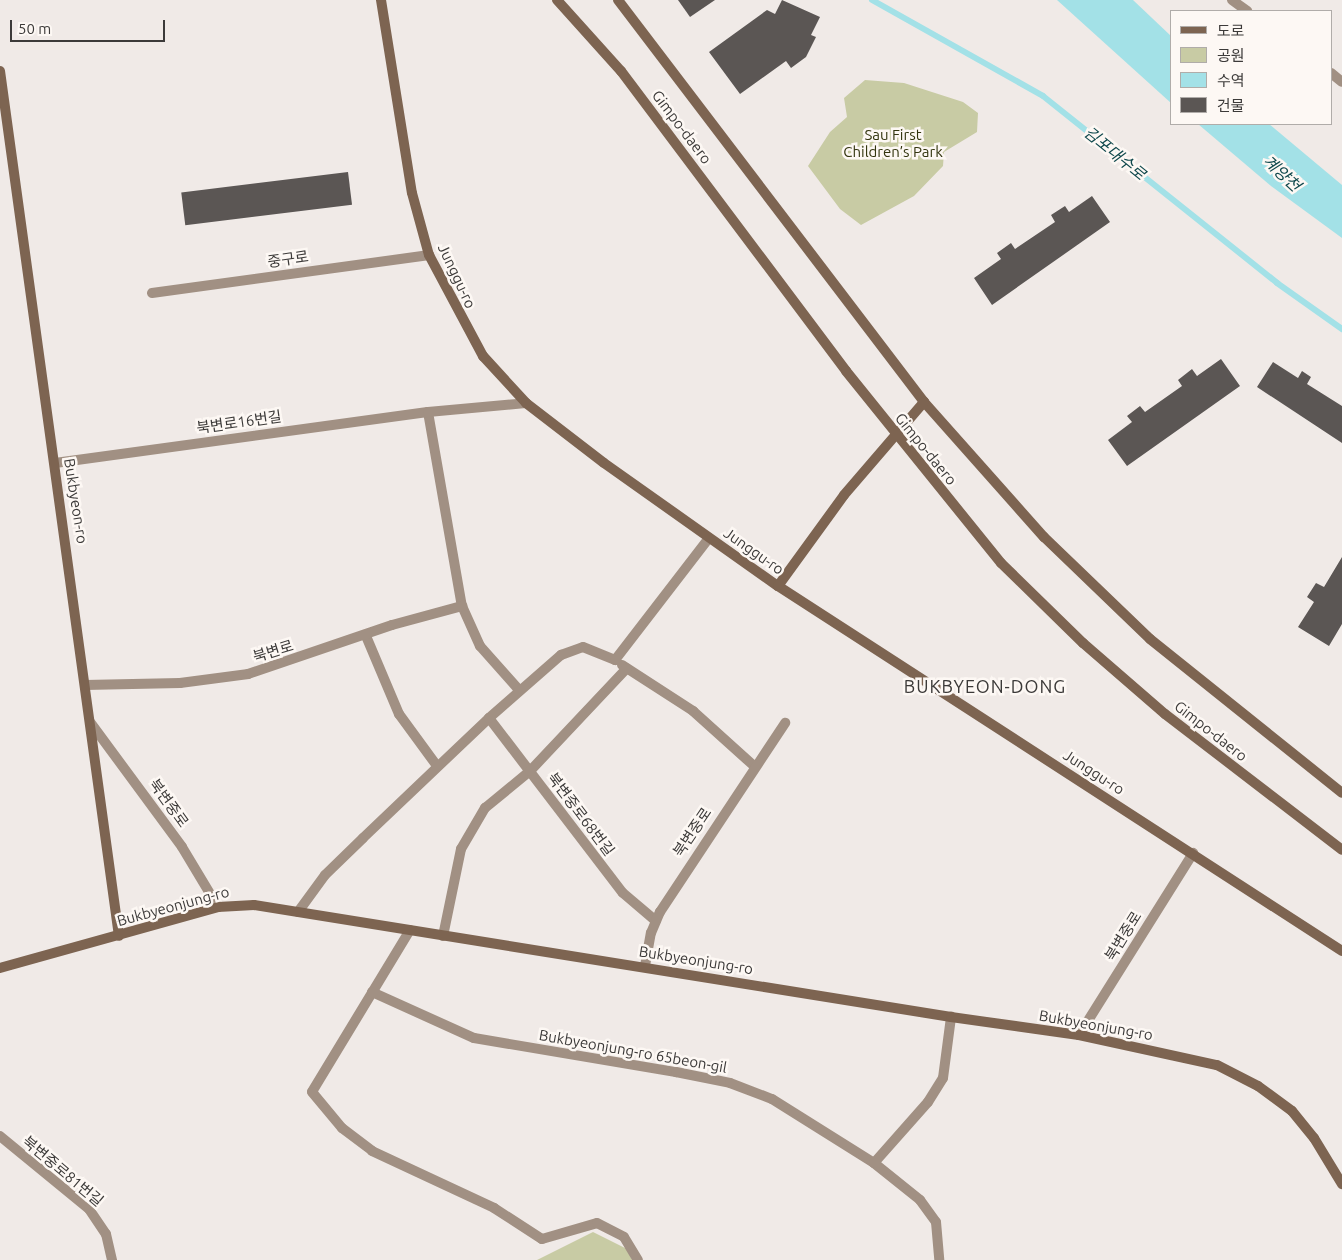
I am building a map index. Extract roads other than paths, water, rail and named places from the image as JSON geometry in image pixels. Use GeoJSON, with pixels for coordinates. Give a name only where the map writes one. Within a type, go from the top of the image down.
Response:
{"type":"FeatureCollection","features":[{"type":"Feature","properties":{"kind":"street","name":"Junggu-ro"},"geometry":{"type":"LineString","coordinates":[[381,0],[412,193],[429,255],[483,356],[526,403],[778,586],[1342,951]]}},
{"type":"Feature","properties":{"kind":"street","name":"Gimpo-daero"},"geometry":{"type":"LineString","coordinates":[[557,0],[620,71],[895,435],[1001,564],[1083,643],[1165,714],[1342,850]]}},
{"type":"Feature","properties":{"kind":"street","name":"Gimpo-daero"},"geometry":{"type":"LineString","coordinates":[[618,0],[924,402],[1044,537],[1150,639],[1342,793]]}},
{"type":"Feature","properties":{"kind":"street"},"geometry":{"type":"LineString","coordinates":[[1232,0],[1246,10]]}},
{"type":"Feature","properties":{"kind":"street","name":"Bukbyeon-ro"},"geometry":{"type":"LineString","coordinates":[[0,71],[120,936]]}},
{"type":"Feature","properties":{"kind":"street"},"geometry":{"type":"LineString","coordinates":[[1332,74],[1342,82]]}},
{"type":"Feature","properties":{"kind":"street","name":"중구로"},"geometry":{"type":"LineString","coordinates":[[152,293],[429,255]]}},
{"type":"Feature","properties":{"kind":"street"},"geometry":{"type":"LineString","coordinates":[[778,586],[844,495],[924,402]]}},
{"type":"Feature","properties":{"kind":"street","name":"북변로16번길"},"geometry":{"type":"LineString","coordinates":[[55,463],[428,412],[526,403]]}},
{"type":"Feature","properties":{"kind":"street"},"geometry":{"type":"LineString","coordinates":[[428,412],[462,606],[480,646],[519,690]]}},
{"type":"Feature","properties":{"kind":"street"},"geometry":{"type":"LineString","coordinates":[[615,660],[710,538]]}},
{"type":"Feature","properties":{"kind":"street","name":"북변로"},"geometry":{"type":"LineString","coordinates":[[85,685],[213,680],[274,667],[366,636],[392,625],[462,606]]}},
{"type":"Feature","properties":{"kind":"street"},"geometry":{"type":"LineString","coordinates":[[366,636],[399,714],[437,766]]}},
{"type":"Feature","properties":{"kind":"street"},"geometry":{"type":"LineString","coordinates":[[298,912],[325,875],[437,766],[519,690],[572,649],[583,647],[615,660],[693,712],[754,766]]}},
{"type":"Feature","properties":{"kind":"street"},"geometry":{"type":"LineString","coordinates":[[443,936],[457,863],[472,828],[493,799],[530,771],[627,668]]}},
{"type":"Feature","properties":{"kind":"street","name":"북변중로68번길"},"geometry":{"type":"LineString","coordinates":[[489,718],[622,893],[656,921]]}},
{"type":"Feature","properties":{"kind":"street","name":"북변중로"},"geometry":{"type":"LineString","coordinates":[[90,722],[182,847],[218,906]]}},
{"type":"Feature","properties":{"kind":"street","name":"북변중로"},"geometry":{"type":"LineString","coordinates":[[645,966],[656,921],[693,857],[785,723]]}},
{"type":"Feature","properties":{"kind":"street","name":"북변중로"},"geometry":{"type":"LineString","coordinates":[[1079,1035],[1193,853]]}},
{"type":"Feature","properties":{"kind":"street","name":"Bukbyeonjung-ro"},"geometry":{"type":"LineString","coordinates":[[0,968],[120,936],[218,906],[254,904],[951,1017],[1079,1035],[1187,1057],[1244,1078],[1292,1111],[1314,1138],[1342,1184]]}},
{"type":"Feature","properties":{"kind":"street"},"geometry":{"type":"LineString","coordinates":[[410,930],[312,1092],[342,1128],[372,1151],[494,1208],[542,1239],[597,1223],[624,1237],[638,1260]]}},
{"type":"Feature","properties":{"kind":"street","name":"Bukbyeonjung-ro 65beon-gil"},"geometry":{"type":"LineString","coordinates":[[372,992],[474,1038],[676,1072],[750,1090],[808,1119],[903,1184],[928,1210],[938,1234],[939,1260]]}},
{"type":"Feature","properties":{"kind":"street"},"geometry":{"type":"LineString","coordinates":[[874,1163],[928,1102],[940,1084],[947,1065],[951,1017]]}},
{"type":"Feature","properties":{"kind":"street","name":"북변중로81번길"},"geometry":{"type":"LineString","coordinates":[[0,1136],[88,1209],[106,1234],[112,1260]]}},
{"type":"Feature","properties":{"kind":"water"},"geometry":{"type":"Polygon","coordinates":[[[1057,0],[1133,0],[1170,35],[1170,102],[1057,0]]]}},
{"type":"Feature","properties":{"kind":"water","name":"계양천"},"geometry":{"type":"Polygon","coordinates":[[[1199,125],[1270,125],[1342,185],[1342,238],[1271,186],[1199,125]]]}},
{"type":"Feature","properties":{"kind":"waterway","name":"김포대수로"},"geometry":{"type":"LineString","coordinates":[[872,0],[1043,96],[1277,283],[1342,329]]}},
{"type":"Feature","properties":{"kind":"district","name":"BUKBYEON-DONG"},"geometry":{"type":"Point","coordinates":[985,686]}},
{"type":"Feature","properties":{"kind":"park label","name":"Sau First Children’s Park"},"geometry":{"type":"Point","coordinates":[893,142]}}]}
